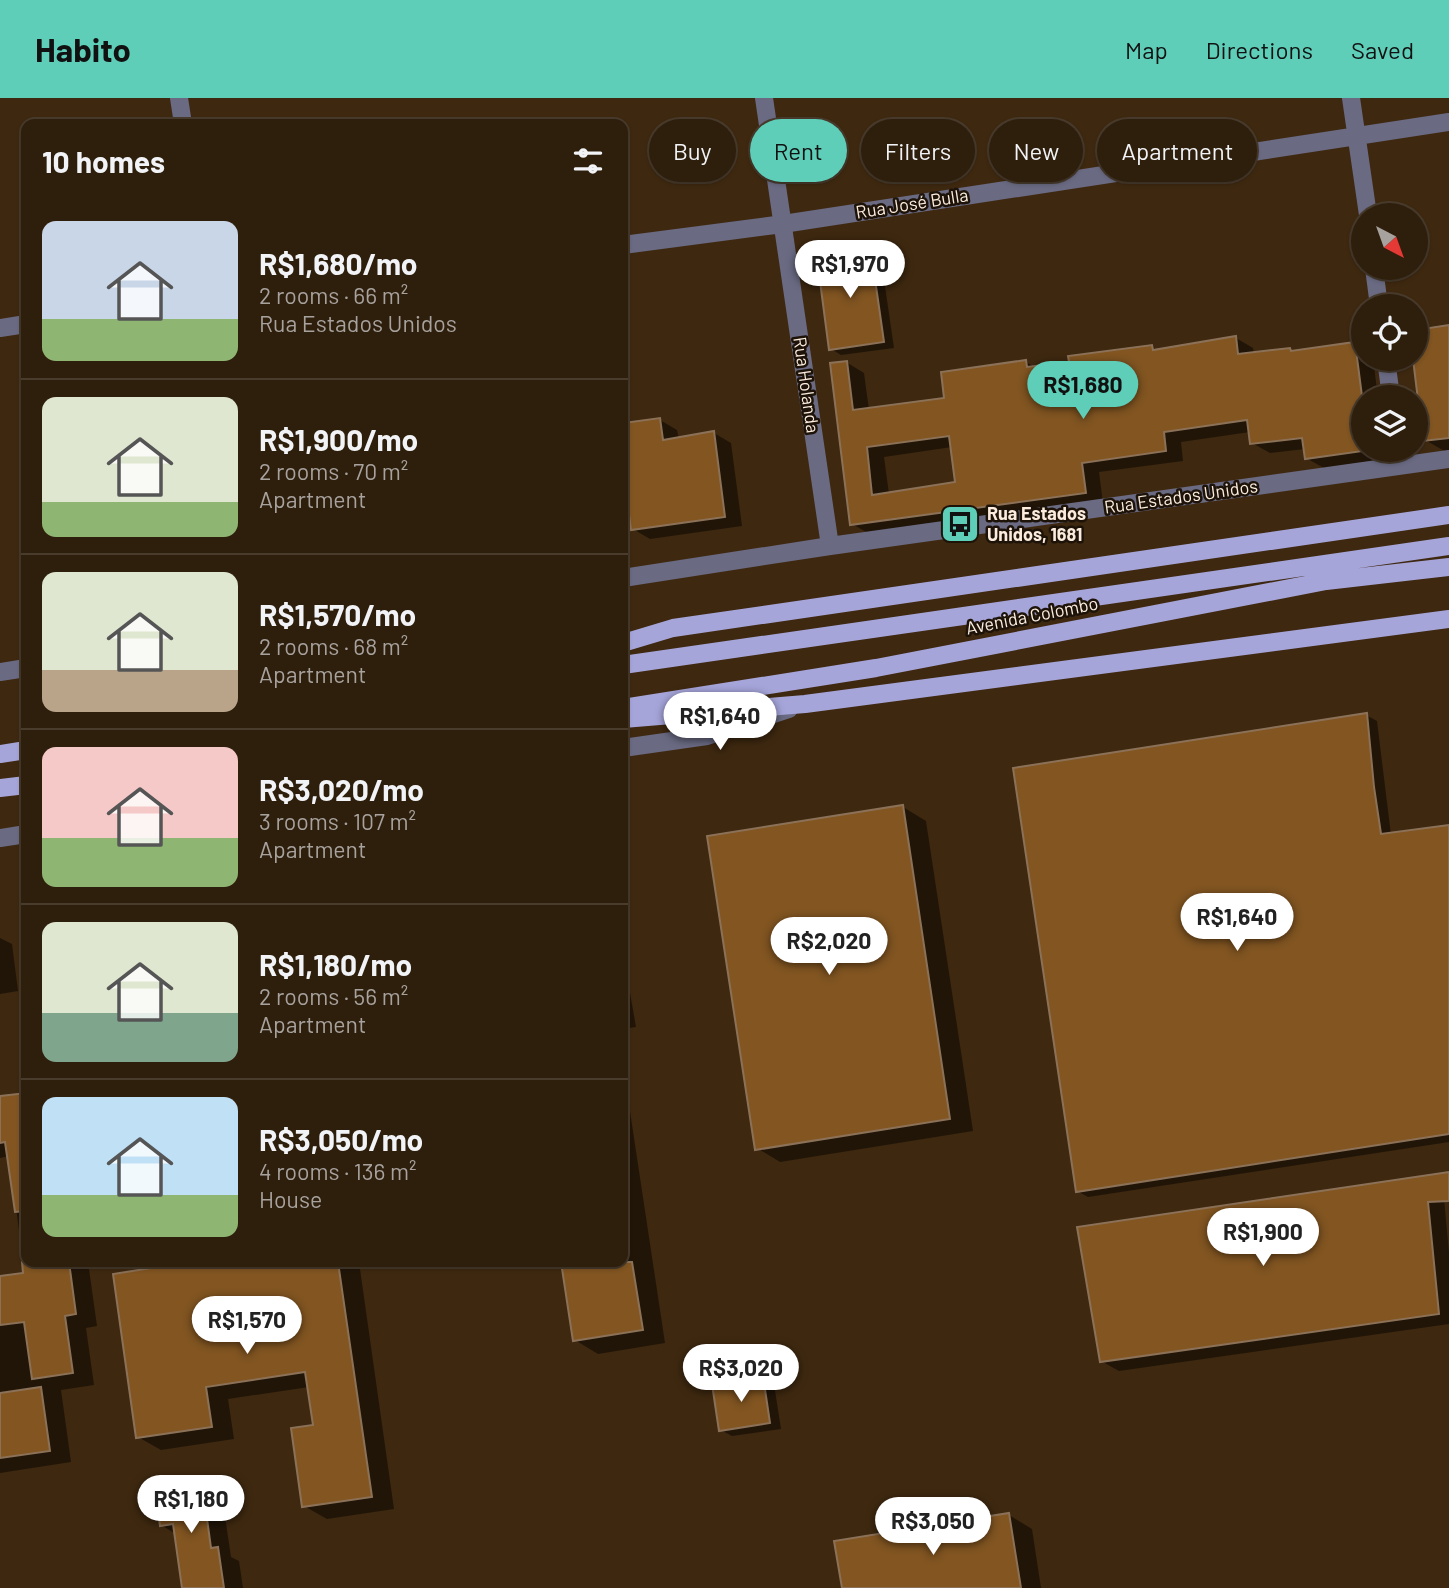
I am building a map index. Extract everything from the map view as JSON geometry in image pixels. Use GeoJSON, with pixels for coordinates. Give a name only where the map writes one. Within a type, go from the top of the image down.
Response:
{"type":"FeatureCollection","features":[{"type":"Feature","properties":{"kind":"main road"},"geometry":{"type":"LineString","coordinates":[[628,642],[673,628],[1449,515]]}},
{"type":"Feature","properties":{"kind":"main road","name":"Avenida Colombo"},"geometry":{"type":"LineString","coordinates":[[628,664],[1449,547]]}},
{"type":"Feature","properties":{"kind":"main road","name":"Avenida Colombo"},"geometry":{"type":"LineString","coordinates":[[628,707],[876,668],[1326,582],[1449,566]]}},
{"type":"Feature","properties":{"kind":"main road"},"geometry":{"type":"LineString","coordinates":[[628,719],[805,704],[1449,619]]}},
{"type":"Feature","properties":{"kind":"main road"},"geometry":{"type":"LineString","coordinates":[[0,754],[21,751]]}},
{"type":"Feature","properties":{"kind":"main road"},"geometry":{"type":"LineString","coordinates":[[0,788],[21,786]]}},
{"type":"Feature","properties":{"kind":"street"},"geometry":{"type":"LineString","coordinates":[[179,98],[182,119]]}},
{"type":"Feature","properties":{"kind":"street","name":"Rua Holanda"},"geometry":{"type":"LineString","coordinates":[[764,98],[830,547]]}},
{"type":"Feature","properties":{"kind":"street"},"geometry":{"type":"LineString","coordinates":[[1351,98],[1366,203]]}},
{"type":"Feature","properties":{"kind":"street","name":"Rua José Bulla"},"geometry":{"type":"LineString","coordinates":[[628,244],[783,224],[1449,122]]}},
{"type":"Feature","properties":{"kind":"street"},"geometry":{"type":"LineString","coordinates":[[0,328],[21,325]]}},
{"type":"Feature","properties":{"kind":"street","name":"Rua Estados Unidos"},"geometry":{"type":"LineString","coordinates":[[1428,459],[1449,459]]}},
{"type":"Feature","properties":{"kind":"street","name":"Rua Estados Unidos"},"geometry":{"type":"LineString","coordinates":[[628,577],[1373,462]]}},
{"type":"Feature","properties":{"kind":"street"},"geometry":{"type":"LineString","coordinates":[[0,672],[21,669]]}},
{"type":"Feature","properties":{"kind":"street"},"geometry":{"type":"LineString","coordinates":[[628,747],[707,736],[805,704]]}},
{"type":"Feature","properties":{"kind":"street"},"geometry":{"type":"LineString","coordinates":[[0,838],[21,835]]}},
{"type":"Feature","properties":{"kind":"building"},"geometry":{"type":"Polygon","coordinates":[[[871,251],[884,342],[829,350],[817,258],[871,251]]]}},
{"type":"Feature","properties":{"kind":"building"},"geometry":{"type":"Polygon","coordinates":[[[1449,325],[1449,438],[1428,440],[1428,385],[1416,385],[1414,371],[1428,371],[1428,328],[1449,325]]]}},
{"type":"Feature","properties":{"kind":"building"},"geometry":{"type":"Polygon","coordinates":[[[1236,336],[1238,354],[1290,348],[1291,351],[1351,343],[1351,371],[1359,371],[1361,385],[1351,385],[1351,453],[1305,459],[1302,438],[1250,444],[1247,420],[1164,432],[1166,451],[1082,463],[1086,493],[850,525],[830,363],[847,361],[853,410],[944,398],[941,372],[1026,360],[1027,367],[1069,362],[1068,356],[1152,345],[1153,350],[1236,336]],[[949,436],[867,447],[872,495],[955,482],[949,436]]]}},
{"type":"Feature","properties":{"kind":"building"},"geometry":{"type":"Polygon","coordinates":[[[660,418],[663,440],[714,431],[725,517],[631,530],[628,507],[628,422],[660,418]]]}},
{"type":"Feature","properties":{"kind":"building"},"geometry":{"type":"Polygon","coordinates":[[[1367,713],[1381,834],[1449,825],[1449,1134],[1076,1192],[1013,768],[1367,713]]]}},
{"type":"Feature","properties":{"kind":"building"},"geometry":{"type":"Polygon","coordinates":[[[903,805],[950,1119],[755,1150],[707,836],[903,805]]]}},
{"type":"Feature","properties":{"kind":"building"},"geometry":{"type":"Polygon","coordinates":[[[21,1094],[21,1211],[15,1212],[5,1142],[0,1143],[0,1096],[21,1094]]]}},
{"type":"Feature","properties":{"kind":"building"},"geometry":{"type":"Polygon","coordinates":[[[1449,1172],[1449,1201],[1428,1202],[1439,1314],[1100,1362],[1077,1227],[1449,1172]]]}},
{"type":"Feature","properties":{"kind":"building"},"geometry":{"type":"Polygon","coordinates":[[[628,1262],[632,1262],[643,1330],[573,1341],[562,1267],[628,1267],[628,1262]]]}},
{"type":"Feature","properties":{"kind":"building"},"geometry":{"type":"Polygon","coordinates":[[[22,1267],[70,1267],[76,1314],[65,1316],[73,1373],[32,1379],[24,1322],[0,1325],[0,1276],[23,1273],[22,1267]]]}},
{"type":"Feature","properties":{"kind":"building"},"geometry":{"type":"Polygon","coordinates":[[[158,1267],[339,1267],[372,1497],[302,1507],[291,1428],[313,1425],[305,1372],[206,1387],[212,1427],[136,1438],[113,1274],[158,1267]]]}},
{"type":"Feature","properties":{"kind":"building"},"geometry":{"type":"Polygon","coordinates":[[[763,1376],[770,1423],[719,1431],[712,1384],[763,1376]]]}},
{"type":"Feature","properties":{"kind":"building"},"geometry":{"type":"Polygon","coordinates":[[[41,1387],[50,1451],[0,1458],[0,1393],[41,1387]]]}},
{"type":"Feature","properties":{"kind":"building"},"geometry":{"type":"Polygon","coordinates":[[[202,1482],[211,1548],[218,1547],[224,1588],[182,1588],[173,1524],[160,1526],[155,1489],[202,1482]]]}},
{"type":"Feature","properties":{"kind":"building"},"geometry":{"type":"Polygon","coordinates":[[[1009,1513],[1021,1588],[842,1588],[834,1541],[1009,1513]]]}},
{"type":"Feature","properties":{"kind":"place","name":"Rua Estados Unidos, 1681"},"geometry":{"type":"Point","coordinates":[960,524]}}]}
